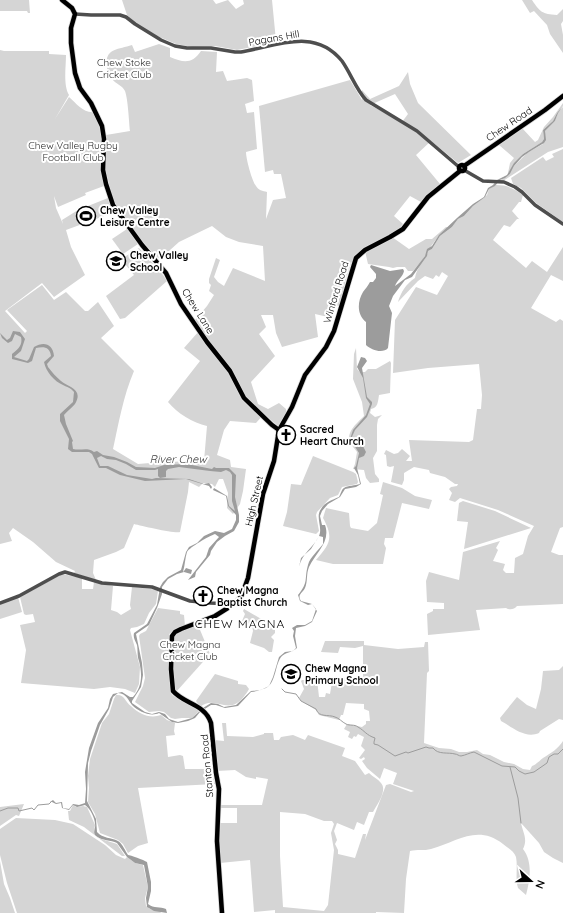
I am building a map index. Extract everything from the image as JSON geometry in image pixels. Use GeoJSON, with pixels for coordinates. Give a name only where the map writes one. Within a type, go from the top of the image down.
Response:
{"type":"FeatureCollection","features":[{"type":"Feature","properties":{"kind":"main road"},"geometry":{"type":"LineString","coordinates":[[62,0],[72,8],[75,14]]}},
{"type":"Feature","properties":{"kind":"main road","name":"Chew Lane"},"geometry":{"type":"LineString","coordinates":[[75,14],[71,27],[71,44],[75,73],[80,88],[91,103],[102,126],[104,139],[103,170],[113,205],[142,245],[166,273],[181,303],[207,342],[230,371],[244,398],[279,430]]}},
{"type":"Feature","properties":{"kind":"main road","name":"Chew Road"},"geometry":{"type":"LineString","coordinates":[[462,168],[563,96]]}},
{"type":"Feature","properties":{"kind":"main road","name":"Winford Road"},"geometry":{"type":"LineString","coordinates":[[279,430],[292,408],[305,376],[326,347],[334,331],[356,258],[365,250],[390,237],[403,228],[428,197],[462,168]]}},
{"type":"Feature","properties":{"kind":"main road","name":"High Street"},"geometry":{"type":"LineString","coordinates":[[235,604],[241,597],[247,580],[263,494],[274,461],[279,430]]}},
{"type":"Feature","properties":{"kind":"main road","name":"Stanton Road"},"geometry":{"type":"LineString","coordinates":[[222,913],[217,841],[219,789],[216,774],[212,723],[210,718],[202,710],[173,691],[171,669],[172,636],[175,632],[214,616],[235,604]]}},
{"type":"Feature","properties":{"kind":"street","name":"Pagans Hill"},"geometry":{"type":"LineString","coordinates":[[75,14],[120,14],[161,40],[175,46],[187,48],[211,48],[241,52],[298,41],[313,42],[326,48],[338,58],[366,100],[417,131],[462,168],[483,181],[504,182],[522,192],[535,205],[563,224]]}},
{"type":"Feature","properties":{"kind":"street"},"geometry":{"type":"LineString","coordinates":[[0,603],[19,596],[58,574],[65,572],[102,583],[145,586],[190,601],[235,604]]}},
{"type":"Feature","properties":{"kind":"green space"},"geometry":{"type":"Polygon","coordinates":[[[0,0],[29,0],[30,13],[27,11],[0,11],[0,0]]]}},
{"type":"Feature","properties":{"kind":"green space"},"geometry":{"type":"Polygon","coordinates":[[[122,0],[213,0],[216,4],[228,0],[236,9],[244,4],[243,0],[272,0],[276,41],[273,43],[237,50],[215,46],[192,47],[176,44],[157,36],[135,23],[127,15],[122,0]]]}},
{"type":"Feature","properties":{"kind":"green space"},"geometry":{"type":"Polygon","coordinates":[[[522,0],[532,0],[539,10],[548,14],[557,15],[563,9],[563,21],[561,24],[563,35],[563,53],[550,34],[547,25],[534,11],[530,13],[522,0]]]}},
{"type":"Feature","properties":{"kind":"green space"},"geometry":{"type":"Polygon","coordinates":[[[159,44],[170,48],[170,57],[187,61],[194,58],[201,51],[217,52],[216,72],[223,71],[227,81],[247,78],[252,80],[254,101],[245,104],[247,113],[254,112],[257,149],[246,152],[246,155],[254,183],[259,189],[267,192],[266,219],[273,200],[286,198],[281,174],[274,174],[273,170],[265,172],[259,106],[350,80],[362,100],[362,90],[370,99],[399,86],[408,72],[410,84],[418,103],[471,155],[458,163],[431,141],[416,155],[440,184],[421,202],[410,196],[394,216],[403,224],[393,234],[367,246],[357,254],[348,271],[340,306],[331,305],[328,317],[315,314],[318,337],[282,347],[276,333],[273,315],[261,315],[266,327],[259,334],[275,356],[251,382],[258,404],[268,409],[279,403],[286,409],[286,421],[283,425],[278,426],[264,414],[256,423],[230,421],[224,430],[217,455],[230,460],[231,467],[246,469],[240,504],[233,514],[227,508],[228,493],[223,479],[219,479],[215,487],[212,484],[203,483],[199,487],[189,482],[180,532],[166,531],[134,524],[124,548],[94,560],[93,573],[96,580],[74,573],[75,571],[56,562],[33,542],[13,528],[9,533],[12,541],[0,544],[0,50],[49,51],[49,54],[66,55],[65,81],[69,95],[55,119],[69,97],[84,110],[95,112],[100,124],[102,138],[101,168],[104,186],[85,193],[86,195],[58,207],[54,196],[56,208],[63,224],[62,220],[78,210],[108,198],[109,203],[115,212],[66,230],[71,247],[85,275],[54,297],[42,283],[5,311],[25,333],[27,331],[7,310],[42,285],[54,300],[66,292],[85,311],[88,311],[98,302],[114,326],[101,338],[134,371],[124,400],[113,449],[138,464],[204,461],[207,426],[196,423],[186,417],[168,402],[200,361],[184,348],[199,331],[200,336],[222,364],[195,320],[214,295],[209,291],[211,285],[209,283],[209,279],[216,258],[220,260],[214,277],[224,286],[233,268],[265,281],[263,246],[239,242],[226,237],[212,226],[179,242],[160,259],[141,240],[113,200],[105,168],[106,135],[130,131],[128,105],[125,91],[110,77],[107,68],[107,61],[110,53],[117,49],[132,45],[135,52],[159,44]],[[395,94],[370,105],[402,122],[408,114],[395,94]]]}},
{"type":"Feature","properties":{"kind":"green space"},"geometry":{"type":"Polygon","coordinates":[[[563,103],[563,106],[553,121],[543,130],[544,139],[542,142],[523,154],[508,173],[510,163],[514,158],[499,145],[491,150],[490,149],[522,128],[535,142],[538,140],[544,127],[563,103]]]}},
{"type":"Feature","properties":{"kind":"green space"},"geometry":{"type":"Polygon","coordinates":[[[563,107],[563,147],[548,152],[503,181],[498,182],[510,174],[514,166],[527,153],[543,144],[545,131],[555,121],[558,112],[563,107]]]}},
{"type":"Feature","properties":{"kind":"green space"},"geometry":{"type":"Polygon","coordinates":[[[563,149],[563,222],[536,203],[521,188],[513,184],[511,178],[543,157],[546,161],[554,157],[552,154],[563,149]]]}},
{"type":"Feature","properties":{"kind":"green space"},"geometry":{"type":"Polygon","coordinates":[[[496,185],[510,187],[523,195],[521,202],[519,202],[512,211],[519,219],[517,219],[510,227],[504,225],[493,240],[526,268],[532,261],[547,272],[563,247],[563,281],[551,275],[531,308],[556,322],[560,319],[563,321],[563,527],[560,528],[551,552],[563,555],[563,604],[517,606],[512,609],[476,610],[480,630],[428,635],[427,614],[433,611],[433,609],[444,609],[444,603],[427,602],[426,581],[429,572],[459,580],[463,552],[500,541],[496,548],[498,550],[493,561],[505,564],[503,570],[506,573],[514,573],[515,558],[523,554],[528,536],[534,526],[498,510],[460,498],[455,502],[449,500],[452,493],[449,489],[457,486],[458,484],[455,484],[445,477],[430,473],[429,470],[414,467],[404,473],[402,485],[391,482],[394,466],[387,466],[386,455],[384,454],[386,450],[394,454],[398,453],[402,449],[410,456],[406,461],[412,461],[409,440],[469,442],[473,440],[477,409],[481,409],[482,395],[479,364],[428,368],[393,373],[395,320],[416,287],[437,295],[448,276],[442,272],[439,277],[436,275],[433,279],[425,276],[418,281],[398,302],[404,288],[415,278],[428,251],[432,249],[440,236],[487,195],[489,189],[496,185]]]}},
{"type":"Feature","properties":{"kind":"green space"},"geometry":{"type":"Polygon","coordinates":[[[446,227],[449,227],[435,241],[413,271],[408,271],[405,267],[393,268],[368,264],[365,251],[392,237],[409,249],[426,239],[432,239],[446,227]]]}},
{"type":"Feature","properties":{"kind":"green space"},"geometry":{"type":"Polygon","coordinates":[[[127,229],[138,244],[123,254],[112,239],[127,229]]]}},
{"type":"Feature","properties":{"kind":"green space"},"geometry":{"type":"Polygon","coordinates":[[[139,248],[167,281],[125,318],[120,319],[106,296],[134,275],[121,259],[139,248]]]}},
{"type":"Feature","properties":{"kind":"green space"},"geometry":{"type":"Polygon","coordinates":[[[356,348],[357,369],[360,372],[365,372],[368,369],[376,369],[390,361],[391,363],[390,393],[379,395],[376,406],[371,409],[370,413],[375,417],[382,415],[378,419],[377,451],[373,458],[375,474],[379,479],[379,482],[370,483],[366,478],[364,470],[353,469],[357,452],[349,438],[353,427],[364,416],[362,402],[353,379],[354,354],[356,348]]]}},
{"type":"Feature","properties":{"kind":"green space"},"geometry":{"type":"Polygon","coordinates":[[[313,456],[353,472],[356,474],[358,482],[357,484],[342,487],[338,495],[330,498],[317,512],[316,515],[319,531],[316,534],[283,526],[287,512],[291,484],[301,485],[313,456]]]}},
{"type":"Feature","properties":{"kind":"green space"},"geometry":{"type":"Polygon","coordinates":[[[383,482],[402,488],[415,496],[432,500],[429,509],[402,503],[393,538],[385,538],[384,544],[386,548],[383,564],[333,564],[316,560],[325,550],[329,540],[329,531],[323,518],[326,508],[349,513],[351,528],[368,531],[377,523],[383,495],[380,494],[383,482]]]}},
{"type":"Feature","properties":{"kind":"green space"},"geometry":{"type":"Polygon","coordinates":[[[463,501],[495,511],[531,528],[464,549],[468,522],[457,521],[459,503],[463,501]]]}},
{"type":"Feature","properties":{"kind":"green space"},"geometry":{"type":"Polygon","coordinates":[[[62,574],[82,578],[82,589],[93,589],[94,582],[113,586],[111,610],[121,615],[131,609],[132,587],[158,591],[156,604],[149,613],[144,624],[131,628],[130,630],[140,667],[139,684],[135,693],[125,689],[110,687],[94,689],[21,683],[26,650],[20,625],[35,622],[33,614],[24,614],[20,597],[62,574]]]}},
{"type":"Feature","properties":{"kind":"green space"},"geometry":{"type":"Polygon","coordinates":[[[18,597],[22,612],[0,619],[0,604],[18,597]]]}},
{"type":"Feature","properties":{"kind":"green space"},"geometry":{"type":"Polygon","coordinates":[[[158,608],[180,611],[180,614],[184,615],[185,626],[169,634],[170,689],[172,695],[200,710],[192,718],[175,719],[171,718],[164,712],[149,712],[135,702],[143,686],[145,678],[139,636],[146,631],[158,608]]]}},
{"type":"Feature","properties":{"kind":"green space"},"geometry":{"type":"Polygon","coordinates":[[[244,609],[275,627],[275,633],[271,637],[274,640],[272,652],[250,643],[253,631],[252,625],[242,621],[245,614],[243,611],[244,609]]]}},
{"type":"Feature","properties":{"kind":"green space","name":"Chew Magna Cricket Club"},"geometry":{"type":"Polygon","coordinates":[[[198,625],[210,654],[176,692],[173,687],[174,634],[198,625]]]}},
{"type":"Feature","properties":{"kind":"green space"},"geometry":{"type":"Polygon","coordinates":[[[325,641],[364,641],[364,645],[398,649],[424,647],[425,642],[428,642],[429,671],[427,673],[424,743],[459,752],[477,750],[483,754],[490,755],[504,762],[530,770],[532,766],[554,751],[563,741],[563,863],[544,852],[539,843],[521,823],[525,839],[523,849],[528,860],[530,871],[526,895],[518,888],[517,861],[514,853],[494,838],[484,835],[476,835],[467,836],[431,849],[410,851],[406,879],[404,913],[275,913],[275,910],[254,912],[250,860],[220,863],[219,823],[237,823],[237,808],[220,808],[220,805],[262,805],[268,779],[246,777],[235,770],[217,771],[214,740],[224,741],[222,723],[226,723],[227,736],[253,737],[264,733],[273,733],[274,740],[279,740],[281,737],[293,735],[305,740],[308,735],[345,748],[342,756],[355,761],[365,775],[369,773],[380,782],[383,786],[382,794],[373,812],[369,812],[364,825],[357,822],[354,830],[337,823],[334,831],[337,840],[335,844],[338,854],[355,858],[363,834],[366,834],[365,840],[386,785],[390,784],[411,792],[414,791],[393,784],[397,773],[384,768],[380,779],[367,768],[362,761],[365,759],[364,757],[361,759],[359,758],[365,750],[361,746],[364,737],[358,734],[352,739],[348,737],[350,732],[344,729],[347,724],[362,727],[366,724],[366,721],[370,721],[369,711],[364,709],[364,704],[346,703],[343,715],[341,715],[339,720],[319,715],[316,710],[301,701],[299,698],[304,689],[302,680],[317,679],[319,697],[325,697],[326,693],[330,694],[332,682],[335,682],[335,676],[363,681],[363,646],[355,648],[340,647],[338,653],[321,652],[325,641]],[[280,812],[280,856],[283,907],[324,911],[328,905],[334,850],[331,833],[334,824],[332,821],[324,821],[305,814],[280,812]]]}},
{"type":"Feature","properties":{"kind":"green space"},"geometry":{"type":"Polygon","coordinates":[[[563,666],[563,720],[559,719],[539,733],[534,734],[519,732],[501,721],[500,718],[517,697],[527,705],[536,709],[541,689],[543,671],[559,670],[563,666]]]}},
{"type":"Feature","properties":{"kind":"green space"},"geometry":{"type":"Polygon","coordinates":[[[215,674],[238,681],[238,684],[246,685],[249,689],[241,700],[232,705],[209,703],[200,707],[196,701],[215,674]]]}},
{"type":"Feature","properties":{"kind":"green space"},"geometry":{"type":"Polygon","coordinates":[[[116,695],[123,697],[134,709],[141,713],[149,716],[161,715],[167,720],[175,723],[175,735],[166,736],[168,757],[183,756],[185,769],[209,769],[212,772],[215,784],[138,788],[148,843],[138,846],[128,853],[123,844],[118,840],[100,833],[95,814],[88,802],[88,776],[90,759],[102,723],[109,714],[116,695]]]}},
{"type":"Feature","properties":{"kind":"green space"},"geometry":{"type":"Polygon","coordinates":[[[24,804],[19,816],[16,815],[0,826],[0,807],[24,804]]]}},
{"type":"Feature","properties":{"kind":"green space"},"geometry":{"type":"Polygon","coordinates":[[[73,805],[76,807],[87,807],[95,825],[94,832],[97,837],[84,827],[69,820],[68,811],[70,811],[73,805]]]}},
{"type":"Feature","properties":{"kind":"green space"},"geometry":{"type":"Polygon","coordinates":[[[16,818],[55,820],[73,824],[105,845],[116,855],[125,859],[127,857],[135,863],[143,865],[148,887],[145,898],[146,906],[150,909],[160,911],[161,913],[17,913],[0,855],[0,829],[16,818]]]}},
{"type":"Feature","properties":{"kind":"green space"},"geometry":{"type":"Polygon","coordinates":[[[99,838],[117,844],[125,856],[122,856],[99,838]]]}},
{"type":"Feature","properties":{"kind":"green space"},"geometry":{"type":"Polygon","coordinates":[[[0,861],[4,884],[15,913],[0,913],[0,861]]]}},
{"type":"Feature","properties":{"kind":"shaded area"},"geometry":{"type":"Polygon","coordinates":[[[563,106],[555,121],[545,131],[546,140],[544,143],[522,157],[514,166],[510,174],[489,189],[485,197],[440,236],[432,249],[428,251],[427,256],[412,277],[405,280],[393,296],[389,306],[392,313],[388,348],[380,351],[368,347],[366,345],[366,322],[361,316],[359,304],[363,292],[370,282],[373,282],[376,278],[376,274],[370,267],[371,265],[390,271],[403,269],[404,271],[395,286],[411,274],[425,256],[427,249],[432,246],[439,235],[473,204],[484,197],[488,188],[497,180],[507,175],[514,163],[523,154],[542,142],[544,139],[543,130],[553,121],[557,113],[563,106]]]}},
{"type":"Feature","properties":{"kind":"shaded area"},"geometry":{"type":"Polygon","coordinates":[[[13,331],[20,332],[25,339],[21,351],[14,357],[27,361],[34,347],[38,345],[44,344],[50,346],[52,349],[54,356],[47,364],[48,367],[59,379],[74,389],[78,395],[75,404],[64,415],[73,441],[73,449],[89,450],[94,452],[97,451],[103,455],[114,457],[136,467],[155,468],[164,465],[187,464],[212,469],[214,467],[229,468],[236,475],[235,497],[239,522],[234,531],[217,542],[210,555],[196,572],[195,577],[188,580],[206,557],[209,548],[219,537],[215,534],[212,535],[187,552],[183,572],[186,568],[192,570],[191,574],[184,572],[168,579],[162,587],[162,594],[149,625],[136,634],[143,675],[141,687],[132,703],[145,712],[152,714],[142,712],[138,710],[125,696],[118,693],[113,697],[109,709],[100,725],[88,763],[87,801],[96,819],[97,832],[102,836],[120,842],[128,855],[147,862],[151,882],[151,891],[148,904],[166,909],[167,913],[154,911],[147,907],[146,898],[148,887],[144,865],[135,863],[127,857],[117,843],[101,839],[96,836],[94,833],[94,819],[87,806],[77,807],[73,805],[69,810],[62,808],[61,803],[56,804],[50,802],[53,800],[56,803],[62,802],[63,808],[69,809],[73,804],[79,805],[85,803],[85,772],[89,748],[98,723],[108,708],[113,694],[122,692],[130,697],[133,697],[139,688],[141,670],[134,633],[147,624],[157,605],[160,587],[168,577],[181,570],[186,552],[189,547],[197,543],[204,536],[215,531],[224,533],[232,529],[236,520],[236,515],[228,506],[226,496],[213,490],[214,488],[227,496],[229,506],[235,511],[232,501],[232,475],[226,470],[221,472],[179,467],[168,469],[166,471],[166,477],[160,478],[158,476],[158,469],[136,470],[116,460],[107,459],[101,456],[97,458],[100,466],[108,466],[127,475],[152,479],[156,478],[189,479],[204,484],[209,483],[212,487],[211,489],[209,486],[186,479],[145,481],[120,475],[106,468],[99,468],[92,454],[89,452],[72,452],[68,449],[69,439],[60,421],[60,414],[73,402],[74,392],[57,381],[49,373],[44,362],[51,356],[48,349],[42,347],[36,348],[32,361],[28,363],[12,359],[12,354],[21,345],[21,337],[15,334],[12,341],[8,343],[2,338],[0,333],[7,340],[10,338],[13,331]]]}},
{"type":"Feature","properties":{"kind":"shaded area"},"geometry":{"type":"Polygon","coordinates":[[[361,357],[365,358],[367,361],[362,368],[367,397],[372,404],[367,417],[355,430],[351,439],[355,444],[356,442],[363,446],[366,452],[364,456],[359,458],[357,468],[361,484],[356,487],[345,489],[340,497],[328,504],[322,511],[320,516],[322,525],[325,525],[326,537],[322,547],[309,567],[306,585],[300,594],[301,601],[312,604],[308,605],[300,601],[298,595],[304,587],[309,562],[323,544],[323,537],[319,536],[319,512],[331,500],[339,497],[344,488],[347,486],[360,484],[358,475],[354,468],[356,466],[359,453],[350,439],[353,430],[366,415],[370,404],[366,398],[363,378],[357,367],[361,357]]]}},
{"type":"Feature","properties":{"kind":"shaded area"},"geometry":{"type":"Polygon","coordinates":[[[316,609],[317,611],[312,622],[305,626],[296,628],[295,636],[297,648],[294,650],[296,648],[293,636],[294,631],[292,628],[297,625],[305,625],[312,621],[316,609]]]}},
{"type":"Feature","properties":{"kind":"shaded area"},"geometry":{"type":"Polygon","coordinates":[[[292,651],[281,657],[274,678],[269,685],[279,657],[285,652],[292,651]]]}},
{"type":"Feature","properties":{"kind":"shaded area"},"geometry":{"type":"Polygon","coordinates":[[[260,690],[251,692],[238,706],[225,708],[211,705],[200,712],[195,718],[188,721],[178,723],[172,722],[159,713],[152,714],[159,712],[165,714],[169,719],[178,722],[192,718],[211,703],[224,707],[236,705],[251,691],[260,690]]]}},
{"type":"Feature","properties":{"kind":"waterway"},"geometry":{"type":"LineString","coordinates":[[282,689],[285,692],[296,694],[301,701],[316,709],[319,714],[338,718],[346,724],[360,728],[375,738],[374,744],[395,756],[426,747],[433,748],[438,752],[452,753],[461,756],[474,752],[502,766],[515,767],[525,774],[534,772],[547,763],[549,757],[554,754],[558,754],[563,749]]}},
{"type":"Feature","properties":{"kind":"waterway"},"geometry":{"type":"LineString","coordinates":[[510,767],[518,798],[521,823]]}},
{"type":"Feature","properties":{"kind":"waterway"},"geometry":{"type":"LineString","coordinates":[[0,811],[8,808],[18,808],[19,811],[32,808],[34,810],[38,805],[49,804],[51,802]]}},
{"type":"Feature","properties":{"kind":"place","name":"Chew Valley Leisure Centre"},"geometry":{"type":"Point","coordinates":[86,216]}},
{"type":"Feature","properties":{"kind":"place","name":"Chew Valley School"},"geometry":{"type":"Point","coordinates":[116,261]}},
{"type":"Feature","properties":{"kind":"place","name":"Sacred Heart Church"},"geometry":{"type":"Point","coordinates":[286,435]}},
{"type":"Feature","properties":{"kind":"place","name":"Chew Magna Baptist Church"},"geometry":{"type":"Point","coordinates":[203,596]}},
{"type":"Feature","properties":{"kind":"place","name":"Chew Magna Primary School"},"geometry":{"type":"Point","coordinates":[291,674]}},
{"type":"Feature","properties":{"kind":"district","name":"CHEW MAGNA"},"geometry":{"type":"Point","coordinates":[240,623]}},
{"type":"Feature","properties":{"kind":"park label","name":"Chew Stoke Cricket Club"},"geometry":{"type":"Point","coordinates":[124,68]}},
{"type":"Feature","properties":{"kind":"park label","name":"Chew Valley Rugby Football Club"},"geometry":{"type":"Point","coordinates":[73,150]}},
{"type":"Feature","properties":{"kind":"water label","name":"River Chew"},"geometry":{"type":"Point","coordinates":[178,459]}}]}
